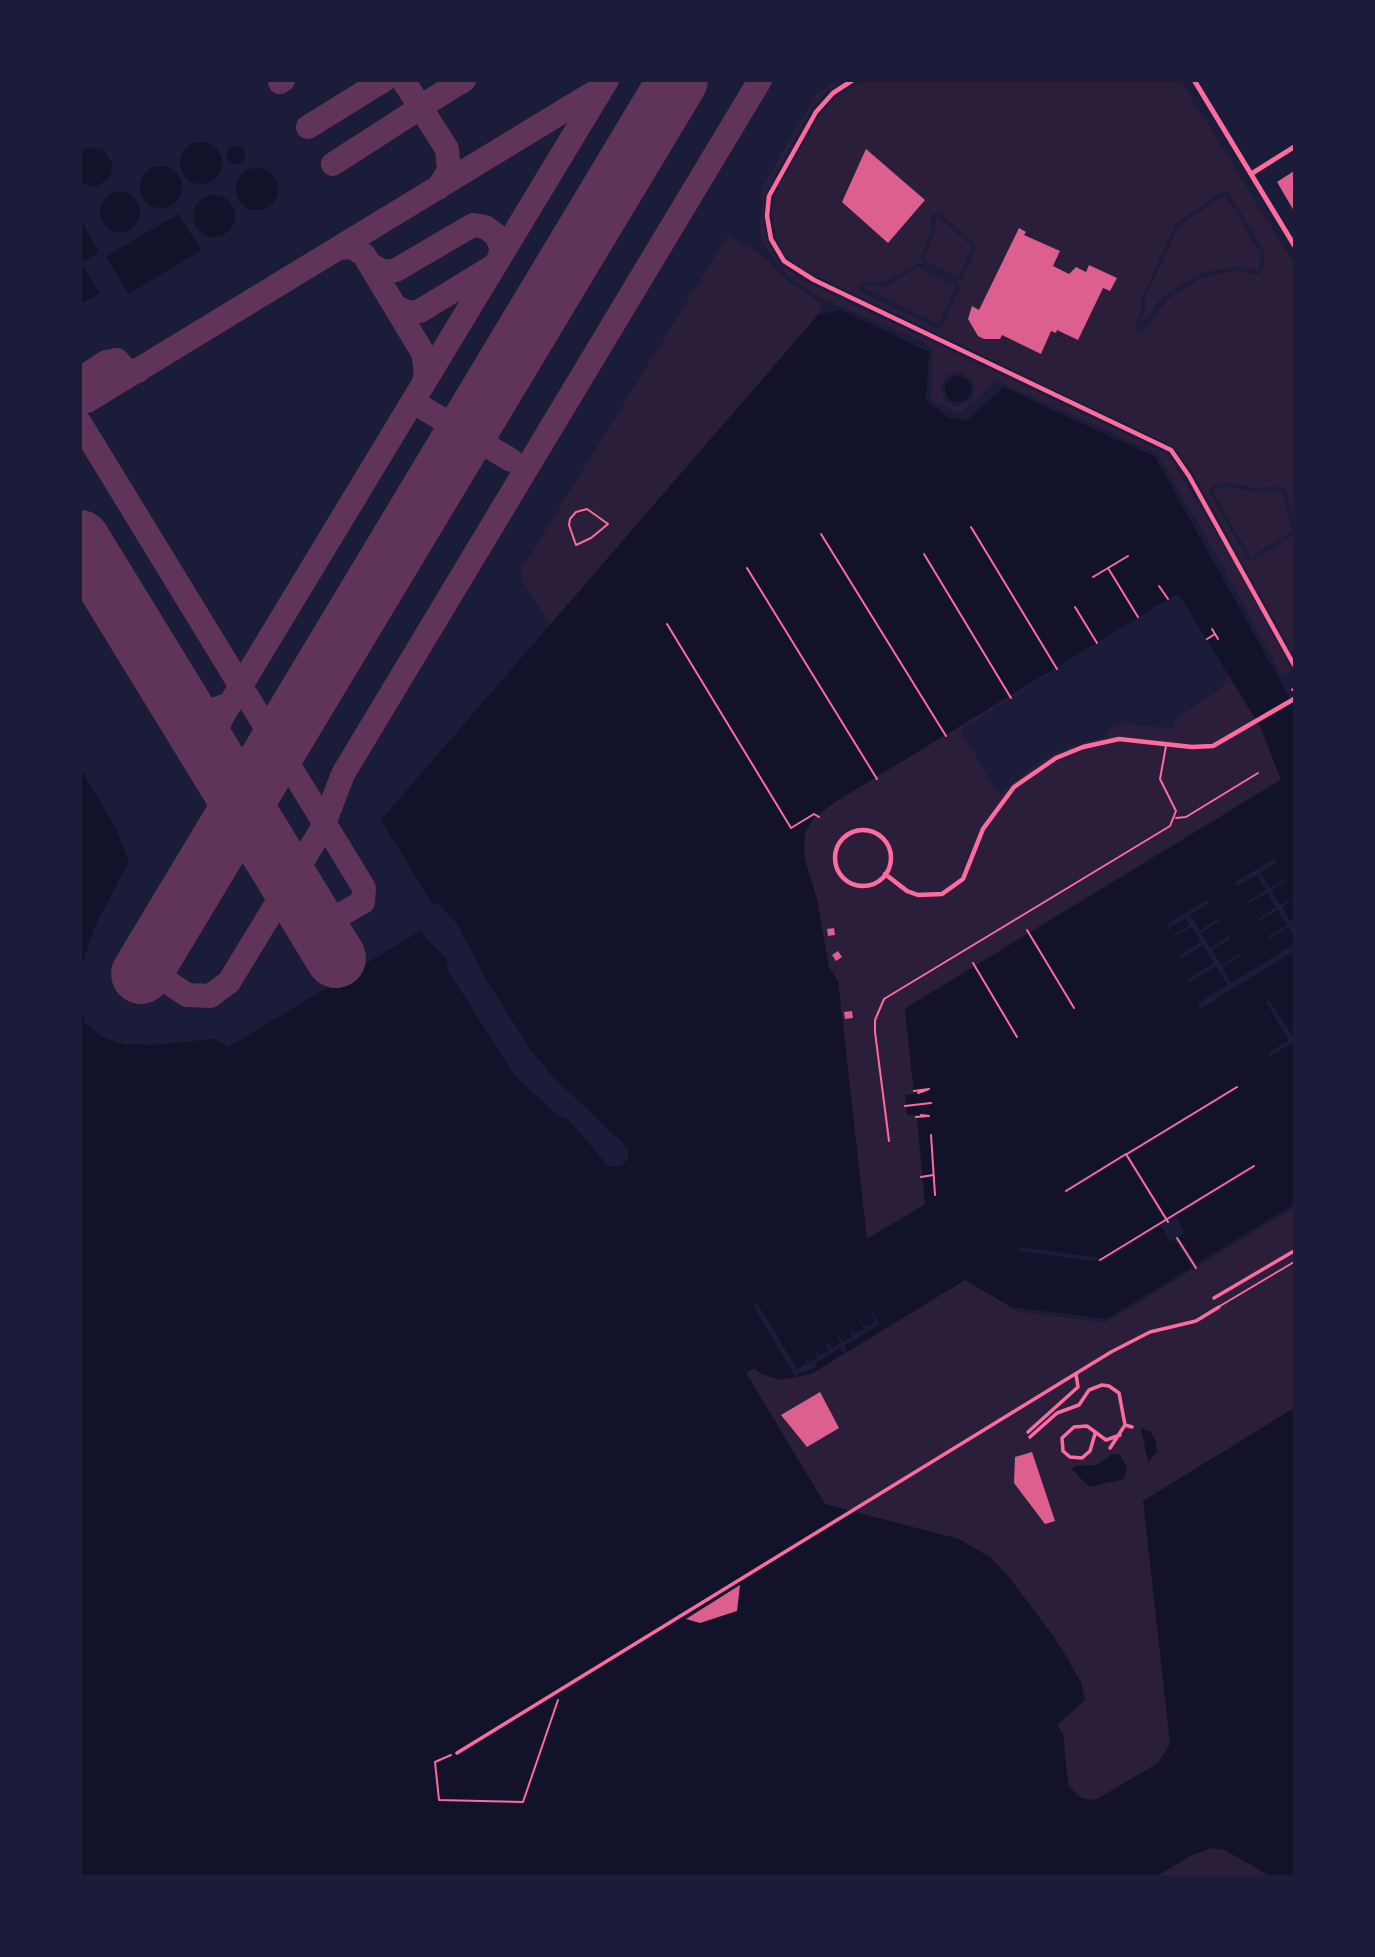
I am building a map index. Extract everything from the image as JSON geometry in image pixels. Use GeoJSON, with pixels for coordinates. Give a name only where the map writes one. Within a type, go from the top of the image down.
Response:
{"type":"FeatureCollection","features":[{"type":"Feature","properties":{"kind":"street"},"geometry":{"type":"LineString","coordinates":[[853,80],[833,93],[816,112],[780,173],[767,206],[769,227],[776,250],[793,269],[820,283],[1171,450],[1196,487],[1294,666]]}},
{"type":"Feature","properties":{"kind":"street"},"geometry":{"type":"LineString","coordinates":[[1197,81],[1294,245]]}},
{"type":"Feature","properties":{"kind":"street"},"geometry":{"type":"LineString","coordinates":[[1251,174],[1294,147]]}},
{"type":"Feature","properties":{"kind":"street"},"geometry":{"type":"LineString","coordinates":[[885,874],[907,891],[918,895],[942,894],[963,878],[982,829],[1014,787],[1031,772],[1070,751],[1119,739],[1213,746],[1294,699]]}},
{"type":"Feature","properties":{"kind":"street"},"geometry":{"type":"LineString","coordinates":[[860,830],[878,835],[887,844],[891,856],[885,874],[869,884],[851,882],[838,869],[836,856],[839,844],[848,835],[860,830]]}},
{"type":"Feature","properties":{"kind":"street"},"geometry":{"type":"LineString","coordinates":[[1214,1298],[1294,1251]]}},
{"type":"Feature","properties":{"kind":"street"},"geometry":{"type":"LineString","coordinates":[[457,1752],[1076,1374],[1150,1332],[1196,1321],[1219,1307]]}},
{"type":"Feature","properties":{"kind":"street"},"geometry":{"type":"LineString","coordinates":[[1076,1374],[1078,1387],[1029,1435],[1057,1413],[1079,1405],[1089,1390],[1109,1385],[1119,1393],[1125,1425],[1110,1448]]}},
{"type":"Feature","properties":{"kind":"street"},"geometry":{"type":"LineString","coordinates":[[1125,1425],[1132,1427]]}},
{"type":"Feature","properties":{"kind":"street"},"geometry":{"type":"LineString","coordinates":[[1095,1434],[1090,1451],[1082,1458],[1070,1457],[1063,1451],[1062,1438],[1074,1427],[1087,1426],[1106,1440],[1120,1435]]}},
{"type":"Feature","properties":{"kind":"lane"},"geometry":{"type":"LineString","coordinates":[[587,509],[608,524],[591,538],[576,545],[569,525],[576,512],[587,509]]}},
{"type":"Feature","properties":{"kind":"lane"},"geometry":{"type":"LineString","coordinates":[[889,1141],[875,1032],[875,1020],[884,999],[1170,826],[1175,818],[1174,804],[1160,779],[1166,743]]}},
{"type":"Feature","properties":{"kind":"lane"},"geometry":{"type":"LineString","coordinates":[[1175,818],[1186,817],[1258,773]]}},
{"type":"Feature","properties":{"kind":"lane"},"geometry":{"type":"LineString","coordinates":[[1219,1307],[1294,1262]]}},
{"type":"Feature","properties":{"kind":"path"},"geometry":{"type":"LineString","coordinates":[[971,527],[1057,669]]}},
{"type":"Feature","properties":{"kind":"path"},"geometry":{"type":"LineString","coordinates":[[821,534],[946,736]]}},
{"type":"Feature","properties":{"kind":"path"},"geometry":{"type":"LineString","coordinates":[[924,554],[1011,698]]}},
{"type":"Feature","properties":{"kind":"path"},"geometry":{"type":"LineString","coordinates":[[1093,577],[1128,556]]}},
{"type":"Feature","properties":{"kind":"path"},"geometry":{"type":"LineString","coordinates":[[747,568],[877,779]]}},
{"type":"Feature","properties":{"kind":"path"},"geometry":{"type":"LineString","coordinates":[[1108,568],[1138,617]]}},
{"type":"Feature","properties":{"kind":"path"},"geometry":{"type":"LineString","coordinates":[[1159,586],[1168,600]]}},
{"type":"Feature","properties":{"kind":"path"},"geometry":{"type":"LineString","coordinates":[[1075,607],[1097,643]]}},
{"type":"Feature","properties":{"kind":"path"},"geometry":{"type":"LineString","coordinates":[[667,624],[791,828],[814,814],[819,817]]}},
{"type":"Feature","properties":{"kind":"path"},"geometry":{"type":"LineString","coordinates":[[1212,629],[1218,639]]}},
{"type":"Feature","properties":{"kind":"path"},"geometry":{"type":"LineString","coordinates":[[1206,639],[1215,634]]}},
{"type":"Feature","properties":{"kind":"path"},"geometry":{"type":"LineString","coordinates":[[1027,930],[1074,1008]]}},
{"type":"Feature","properties":{"kind":"path"},"geometry":{"type":"LineString","coordinates":[[973,963],[1017,1037]]}},
{"type":"Feature","properties":{"kind":"path"},"geometry":{"type":"LineString","coordinates":[[1066,1191],[1237,1087]]}},
{"type":"Feature","properties":{"kind":"path"},"geometry":{"type":"LineString","coordinates":[[914,1091],[929,1089],[918,1093]]}},
{"type":"Feature","properties":{"kind":"path"},"geometry":{"type":"LineString","coordinates":[[905,1105],[931,1103]]}},
{"type":"Feature","properties":{"kind":"path"},"geometry":{"type":"LineString","coordinates":[[916,1117],[929,1116],[922,1115]]}},
{"type":"Feature","properties":{"kind":"path"},"geometry":{"type":"LineString","coordinates":[[930,1135],[935,1195]]}},
{"type":"Feature","properties":{"kind":"path"},"geometry":{"type":"LineString","coordinates":[[1126,1154],[1167,1221]]}},
{"type":"Feature","properties":{"kind":"path"},"geometry":{"type":"LineString","coordinates":[[1100,1260],[1254,1166]]}},
{"type":"Feature","properties":{"kind":"path"},"geometry":{"type":"LineString","coordinates":[[922,1177],[934,1175]]}},
{"type":"Feature","properties":{"kind":"path"},"geometry":{"type":"LineString","coordinates":[[1177,1238],[1196,1268]]}},
{"type":"Feature","properties":{"kind":"path"},"geometry":{"type":"LineString","coordinates":[[457,1752],[435,1762],[439,1800],[523,1801],[528,1794],[561,1689]]}},
{"type":"Feature","properties":{"kind":"shaded area"},"geometry":{"type":"Polygon","coordinates":[[[837,80],[843,81],[824,94],[812,108],[765,194],[763,216],[767,241],[780,263],[802,280],[1168,454],[1240,572],[1292,670],[1282,676],[1157,453],[996,381],[960,414],[931,400],[932,349],[923,342],[819,297],[790,278],[778,264],[763,243],[760,230],[763,186],[817,93],[837,80]],[[961,372],[947,375],[941,385],[944,399],[955,406],[970,402],[975,392],[972,380],[961,372]]]}},
{"type":"Feature","properties":{"kind":"shaded area"},"geometry":{"type":"Polygon","coordinates":[[[863,81],[1181,81],[1294,264],[1294,524],[1286,491],[1281,487],[1255,488],[1231,483],[1213,485],[1209,492],[1247,559],[1253,561],[1294,535],[1294,656],[1193,473],[1174,447],[806,271],[787,257],[780,247],[773,226],[772,207],[778,188],[820,115],[836,97],[863,81]],[[1223,191],[1176,223],[1141,299],[1142,306],[1134,330],[1138,332],[1146,306],[1144,301],[1179,226],[1225,195],[1261,255],[1259,270],[1234,267],[1198,274],[1161,298],[1144,321],[1138,333],[1141,335],[1167,300],[1199,279],[1234,271],[1259,275],[1263,271],[1265,252],[1229,193],[1223,191]],[[939,212],[932,215],[930,233],[921,257],[923,264],[958,281],[963,279],[976,249],[975,244],[939,212]],[[919,263],[886,281],[861,283],[860,292],[937,328],[942,326],[960,288],[958,282],[919,263]]]}},
{"type":"Feature","properties":{"kind":"shaded area"},"geometry":{"type":"Polygon","coordinates":[[[201,142],[216,148],[222,163],[216,178],[201,184],[186,178],[180,163],[186,148],[201,142]]]}},
{"type":"Feature","properties":{"kind":"shaded area"},"geometry":{"type":"Polygon","coordinates":[[[232,146],[240,146],[245,155],[243,162],[232,164],[227,159],[227,151],[232,146]]]}},
{"type":"Feature","properties":{"kind":"shaded area"},"geometry":{"type":"Polygon","coordinates":[[[88,147],[102,149],[112,163],[110,177],[96,187],[81,183],[81,150],[88,147]]]}},
{"type":"Feature","properties":{"kind":"shaded area"},"geometry":{"type":"Polygon","coordinates":[[[161,166],[176,172],[182,187],[176,202],[161,208],[146,202],[140,187],[146,172],[161,166]]]}},
{"type":"Feature","properties":{"kind":"shaded area"},"geometry":{"type":"Polygon","coordinates":[[[257,168],[272,174],[278,189],[272,204],[257,210],[242,204],[236,189],[242,174],[257,168]]]}},
{"type":"Feature","properties":{"kind":"shaded area"},"geometry":{"type":"Polygon","coordinates":[[[120,192],[128,193],[134,198],[139,204],[139,220],[134,226],[128,231],[120,232],[112,231],[106,226],[101,220],[100,212],[101,204],[106,198],[112,193],[120,192]]]}},
{"type":"Feature","properties":{"kind":"shaded area"},"geometry":{"type":"Polygon","coordinates":[[[214,195],[229,201],[235,216],[229,231],[214,237],[199,231],[193,216],[199,201],[214,195]]]}},
{"type":"Feature","properties":{"kind":"shaded area"},"geometry":{"type":"Polygon","coordinates":[[[178,214],[201,250],[129,294],[106,257],[178,214]]]}},
{"type":"Feature","properties":{"kind":"shaded area"},"geometry":{"type":"Polygon","coordinates":[[[937,215],[972,247],[959,277],[924,260],[934,234],[937,215]]]}},
{"type":"Feature","properties":{"kind":"shaded area"},"geometry":{"type":"Polygon","coordinates":[[[81,221],[99,252],[81,263],[81,221]]]}},
{"type":"Feature","properties":{"kind":"shaded area"},"geometry":{"type":"Polygon","coordinates":[[[728,235],[760,254],[788,281],[821,303],[818,315],[551,626],[521,579],[521,570],[728,235]]]}},
{"type":"Feature","properties":{"kind":"shaded area"},"geometry":{"type":"Polygon","coordinates":[[[81,263],[99,293],[81,304],[81,263]]]}},
{"type":"Feature","properties":{"kind":"shaded area"},"geometry":{"type":"Polygon","coordinates":[[[918,267],[957,286],[938,324],[861,287],[887,286],[918,267]]]}},
{"type":"Feature","properties":{"kind":"shaded area"},"geometry":{"type":"Polygon","coordinates":[[[841,310],[929,352],[926,400],[949,418],[968,420],[1003,387],[1155,457],[1294,706],[1294,1207],[1106,1322],[1018,1311],[965,1280],[811,1374],[781,1380],[762,1374],[754,1368],[746,1373],[825,1504],[959,1539],[991,1558],[1008,1576],[1054,1637],[1081,1682],[1085,1700],[1057,1725],[1063,1734],[1068,1784],[1077,1796],[1089,1800],[1097,1799],[1158,1763],[1170,1744],[1143,1501],[1294,1408],[1294,1876],[1270,1876],[1225,1850],[1211,1848],[1190,1856],[1157,1876],[81,1876],[80,759],[148,871],[98,954],[103,1006],[114,1022],[237,1042],[432,923],[436,910],[381,820],[818,315],[841,310]],[[1178,593],[835,802],[813,819],[805,832],[804,856],[817,899],[829,967],[838,981],[867,1239],[925,1205],[917,1115],[907,1115],[905,1095],[914,1094],[905,1009],[1281,780],[1261,728],[1178,593]]]}},
{"type":"Feature","properties":{"kind":"shaded area"},"geometry":{"type":"Polygon","coordinates":[[[958,376],[967,380],[971,389],[967,398],[958,402],[949,398],[945,389],[949,380],[958,376]]]}},
{"type":"Feature","properties":{"kind":"shaded area"},"geometry":{"type":"Polygon","coordinates":[[[1230,487],[1255,492],[1282,491],[1292,531],[1251,557],[1214,494],[1214,489],[1230,487]]]}},
{"type":"Feature","properties":{"kind":"shaded area"},"geometry":{"type":"Polygon","coordinates":[[[1080,654],[960,730],[999,795],[1032,766],[1068,747],[1105,737],[1108,730],[1118,724],[1173,728],[1177,718],[1219,690],[1230,677],[1262,731],[1281,779],[906,1007],[925,1204],[866,1239],[838,981],[829,967],[804,856],[805,832],[812,819],[837,801],[1080,654]]]}},
{"type":"Feature","properties":{"kind":"shaded area"},"geometry":{"type":"Polygon","coordinates":[[[1294,1207],[1294,1408],[1275,1420],[1167,1709],[1170,1744],[1167,1750],[1158,1763],[1097,1800],[1083,1799],[1068,1784],[1063,1734],[1057,1725],[1071,1661],[1008,1576],[991,1558],[827,1508],[745,1373],[754,1368],[769,1377],[811,1374],[965,1280],[1018,1311],[1106,1322],[1294,1207]]]}},
{"type":"Feature","properties":{"kind":"shaded area"},"geometry":{"type":"Polygon","coordinates":[[[1141,1428],[1151,1432],[1156,1442],[1157,1452],[1148,1462],[1141,1428]]]}},
{"type":"Feature","properties":{"kind":"shaded area"},"geometry":{"type":"Polygon","coordinates":[[[1119,1454],[1127,1467],[1124,1479],[1089,1487],[1072,1469],[1075,1466],[1097,1465],[1111,1455],[1119,1454]]]}},
{"type":"Feature","properties":{"kind":"shaded area"},"geometry":{"type":"Polygon","coordinates":[[[1211,1848],[1225,1850],[1271,1876],[1157,1876],[1190,1856],[1211,1848]]]}},
{"type":"Feature","properties":{"kind":"pier"},"geometry":{"type":"Polygon","coordinates":[[[80,756],[151,873],[115,926],[102,955],[101,978],[106,1005],[116,1019],[144,1023],[187,1018],[218,1023],[233,1030],[238,1037],[433,918],[436,910],[432,905],[436,902],[457,924],[487,981],[531,1050],[554,1078],[628,1148],[628,1159],[621,1166],[608,1166],[568,1119],[559,1116],[516,1077],[448,971],[446,959],[420,931],[228,1047],[214,1039],[153,1045],[123,1044],[102,1037],[85,1023],[81,1007],[81,968],[94,928],[129,861],[115,827],[82,771],[80,756]]]}},
{"type":"Feature","properties":{"kind":"pier"},"geometry":{"type":"Polygon","coordinates":[[[1274,859],[1276,863],[1260,873],[1270,888],[1285,879],[1286,881],[1271,890],[1280,905],[1294,897],[1282,908],[1291,922],[1294,920],[1294,937],[1288,927],[1269,939],[1268,936],[1287,925],[1278,910],[1259,921],[1258,919],[1276,907],[1267,893],[1248,904],[1247,902],[1266,890],[1257,875],[1237,886],[1235,882],[1274,859]]]}},
{"type":"Feature","properties":{"kind":"pier"},"geometry":{"type":"Polygon","coordinates":[[[1207,900],[1209,904],[1190,915],[1200,930],[1218,919],[1220,921],[1201,933],[1210,948],[1229,936],[1230,939],[1212,950],[1221,965],[1239,954],[1241,956],[1222,967],[1231,983],[1294,944],[1294,951],[1200,1009],[1197,1004],[1227,985],[1216,966],[1190,982],[1188,979],[1214,963],[1203,945],[1181,959],[1179,956],[1201,942],[1192,927],[1173,938],[1172,936],[1190,925],[1186,918],[1169,928],[1167,924],[1207,900]]]}},
{"type":"Feature","properties":{"kind":"pier"},"geometry":{"type":"Polygon","coordinates":[[[1269,1000],[1294,1038],[1294,1042],[1270,1056],[1268,1053],[1289,1040],[1266,1002],[1269,1000]]]}},
{"type":"Feature","properties":{"kind":"pier"},"geometry":{"type":"Polygon","coordinates":[[[1238,1085],[1239,1088],[1129,1156],[1167,1217],[1254,1164],[1256,1168],[1176,1217],[1185,1233],[1179,1237],[1196,1264],[1294,1204],[1294,1207],[1106,1322],[1018,1311],[1012,1307],[1106,1319],[1192,1267],[1175,1240],[1170,1242],[1161,1226],[1102,1262],[1019,1251],[1019,1247],[1101,1258],[1164,1220],[1126,1157],[1066,1193],[1064,1190],[1238,1085]]]}},
{"type":"Feature","properties":{"kind":"pier"},"geometry":{"type":"Polygon","coordinates":[[[757,1303],[797,1369],[807,1363],[800,1353],[809,1362],[818,1357],[812,1346],[820,1355],[829,1350],[823,1339],[832,1348],[841,1343],[835,1332],[844,1341],[853,1336],[848,1324],[855,1334],[864,1329],[858,1318],[866,1327],[875,1322],[871,1310],[880,1324],[844,1346],[847,1353],[840,1348],[815,1363],[817,1367],[795,1376],[753,1306],[757,1303]]]}},
{"type":"Feature","properties":{"kind":"building"},"geometry":{"type":"Polygon","coordinates":[[[866,149],[925,200],[888,243],[842,202],[866,149]]]}},
{"type":"Feature","properties":{"kind":"building"},"geometry":{"type":"Polygon","coordinates":[[[1294,171],[1294,211],[1277,182],[1294,171]]]}},
{"type":"Feature","properties":{"kind":"building"},"geometry":{"type":"Polygon","coordinates":[[[1019,228],[1026,232],[1024,235],[1060,251],[1053,266],[1069,274],[1076,267],[1086,272],[1089,265],[1117,278],[1110,291],[1103,288],[1078,340],[1057,330],[1056,333],[1051,331],[1041,354],[1002,335],[1000,339],[984,339],[978,336],[968,319],[972,306],[979,310],[1019,228]]]}},
{"type":"Feature","properties":{"kind":"building"},"geometry":{"type":"Polygon","coordinates":[[[834,928],[835,935],[828,936],[827,929],[834,928]]]}},
{"type":"Feature","properties":{"kind":"building"},"geometry":{"type":"Polygon","coordinates":[[[838,951],[842,957],[836,961],[832,955],[838,951]]]}},
{"type":"Feature","properties":{"kind":"building"},"geometry":{"type":"Polygon","coordinates":[[[852,1011],[853,1018],[845,1019],[844,1012],[852,1011]]]}},
{"type":"Feature","properties":{"kind":"building"},"geometry":{"type":"Polygon","coordinates":[[[820,1392],[839,1428],[807,1447],[781,1415],[820,1392]]]}},
{"type":"Feature","properties":{"kind":"building"},"geometry":{"type":"Polygon","coordinates":[[[1032,1452],[1055,1521],[1045,1524],[1014,1483],[1015,1457],[1032,1452]]]}},
{"type":"Feature","properties":{"kind":"building"},"geometry":{"type":"Polygon","coordinates":[[[740,1585],[737,1611],[700,1623],[686,1619],[740,1585]]]}},
{"type":"Feature","properties":{"kind":"taxiway"},"geometry":{"type":"LineString","coordinates":[[308,127],[384,80]]}},
{"type":"Feature","properties":{"kind":"taxiway"},"geometry":{"type":"LineString","coordinates":[[403,80],[447,149],[449,171],[438,188]]}},
{"type":"Feature","properties":{"kind":"taxiway"},"geometry":{"type":"LineString","coordinates":[[416,100],[425,104],[464,80]]}},
{"type":"Feature","properties":{"kind":"taxiway"},"geometry":{"type":"LineString","coordinates":[[215,760],[213,740],[222,717],[607,80]]}},
{"type":"Feature","properties":{"kind":"taxiway"},"geometry":{"type":"LineString","coordinates":[[662,107],[669,90],[667,80]]}},
{"type":"Feature","properties":{"kind":"taxiway"},"geometry":{"type":"LineString","coordinates":[[155,948],[152,965],[156,974],[187,995],[210,996],[229,982],[322,829],[343,774],[760,80]]}},
{"type":"Feature","properties":{"kind":"taxiway"},"geometry":{"type":"LineString","coordinates":[[87,401],[598,90]]}},
{"type":"Feature","properties":{"kind":"taxiway"},"geometry":{"type":"LineString","coordinates":[[333,164],[429,102]]}},
{"type":"Feature","properties":{"kind":"taxiway"},"geometry":{"type":"LineString","coordinates":[[370,264],[383,272],[396,270],[473,225],[485,227],[496,235],[501,247],[500,257]]}},
{"type":"Feature","properties":{"kind":"taxiway"},"geometry":{"type":"LineString","coordinates":[[339,248],[353,247],[364,255],[423,353],[426,371],[424,382]]}},
{"type":"Feature","properties":{"kind":"taxiway"},"geometry":{"type":"LineString","coordinates":[[395,306],[408,313],[420,311],[492,267]]}},
{"type":"Feature","properties":{"kind":"taxiway"},"geometry":{"type":"LineString","coordinates":[[87,401],[90,394],[86,381],[88,374],[106,362],[117,360],[126,370],[138,371]]}},
{"type":"Feature","properties":{"kind":"taxiway"},"geometry":{"type":"LineString","coordinates":[[425,409],[450,424]]}},
{"type":"Feature","properties":{"kind":"taxiway"},"geometry":{"type":"LineString","coordinates":[[457,448],[469,440],[484,444],[474,431],[475,419]]}},
{"type":"Feature","properties":{"kind":"taxiway"},"geometry":{"type":"LineString","coordinates":[[457,448],[457,435],[450,424],[464,426],[475,419]]}},
{"type":"Feature","properties":{"kind":"taxiway"},"geometry":{"type":"LineString","coordinates":[[80,423],[364,888],[363,902],[329,921],[316,925]]}},
{"type":"Feature","properties":{"kind":"taxiway"},"geometry":{"type":"LineString","coordinates":[[484,444],[511,460]]}},
{"type":"Feature","properties":{"kind":"taxiway"},"geometry":{"type":"LineString","coordinates":[[181,705],[191,712],[201,714],[230,704]]}},
{"type":"Feature","properties":{"kind":"taxiway"},"geometry":{"type":"LineString","coordinates":[[269,731],[279,732],[291,724]]}},
{"type":"Feature","properties":{"kind":"runway"},"geometry":{"type":"LineString","coordinates":[[141,974],[678,80]]}},
{"type":"Feature","properties":{"kind":"runway"},"geometry":{"type":"LineString","coordinates":[[80,540],[336,958]]}}]}
